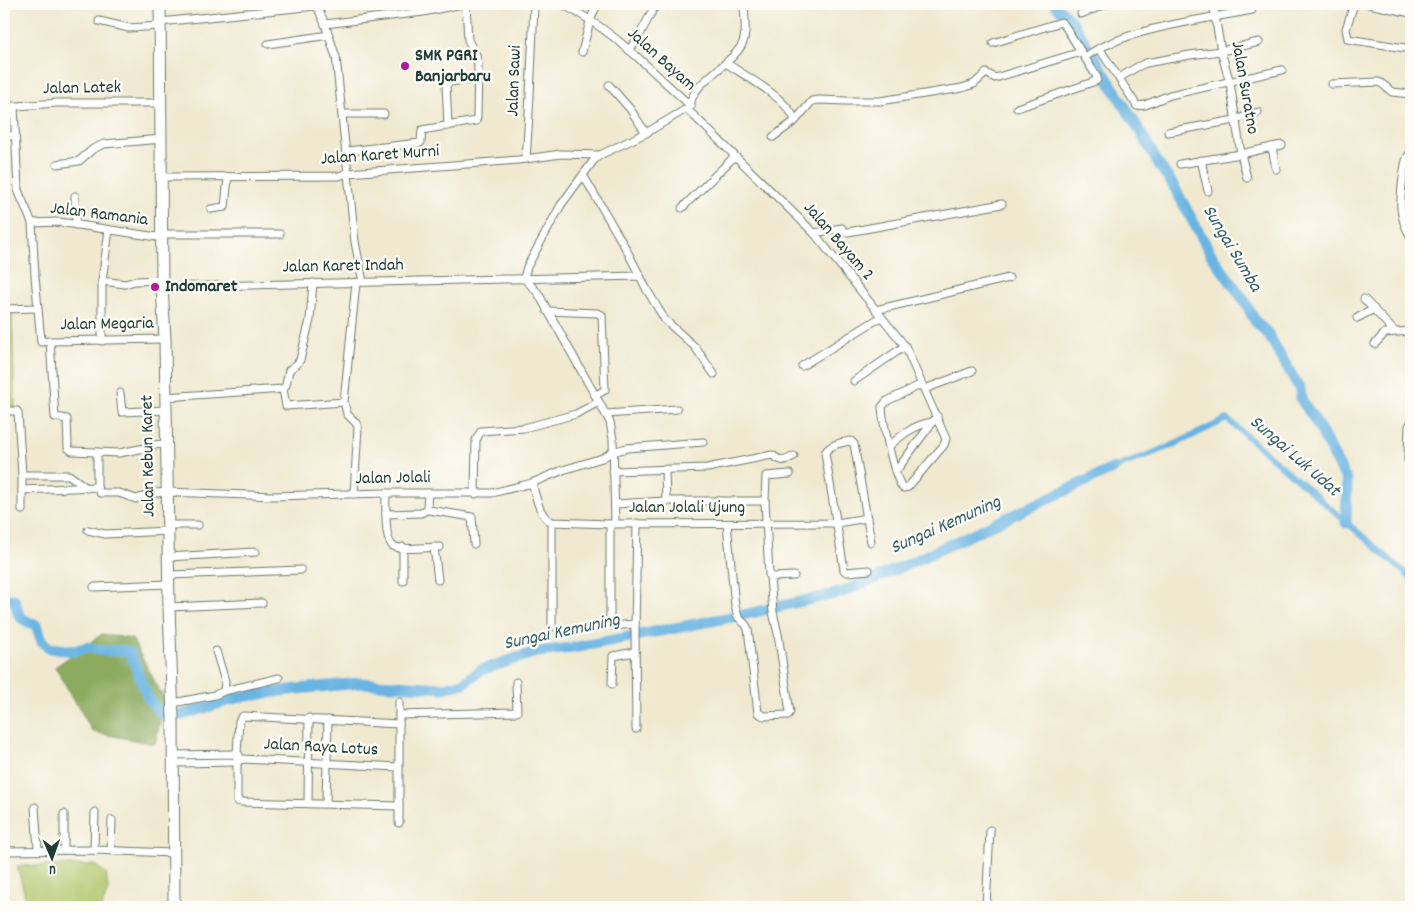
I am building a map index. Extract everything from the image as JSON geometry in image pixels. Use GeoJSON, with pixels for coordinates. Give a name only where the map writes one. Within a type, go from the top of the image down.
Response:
{"type":"FeatureCollection","features":[{"type":"Feature","properties":{"kind":"main road","name":"Jalan Kebun Karet"},"geometry":{"type":"LineString","coordinates":[[160,4],[162,283],[165,339],[169,607],[174,759],[174,907]]}},
{"type":"Feature","properties":{"kind":"street"},"geometry":{"type":"LineString","coordinates":[[99,21],[129,28],[334,4]]}},
{"type":"Feature","properties":{"kind":"street"},"geometry":{"type":"LineString","coordinates":[[325,24],[423,12],[462,4]]}},
{"type":"Feature","properties":{"kind":"street"},"geometry":{"type":"LineString","coordinates":[[346,151],[420,143],[422,142],[422,130],[476,122],[478,71],[476,55],[468,40],[466,4]]}},
{"type":"Feature","properties":{"kind":"street","name":"Jalan Sawi"},"geometry":{"type":"LineString","coordinates":[[526,159],[532,83],[532,23],[534,4]]}},
{"type":"Feature","properties":{"kind":"street"},"geometry":{"type":"LineString","coordinates":[[582,52],[590,21],[597,4]]}},
{"type":"Feature","properties":{"kind":"street"},"geometry":{"type":"LineString","coordinates":[[629,50],[638,38],[656,4]]}},
{"type":"Feature","properties":{"kind":"street"},"geometry":{"type":"LineString","coordinates":[[635,627],[613,626],[610,624],[615,504],[612,431],[596,395],[538,293],[524,278],[527,268],[561,205],[594,160],[600,155],[646,133],[689,108],[690,102],[697,90],[713,73],[726,63],[744,39],[744,4]]}},
{"type":"Feature","properties":{"kind":"street"},"geometry":{"type":"LineString","coordinates":[[1082,14],[1106,4]]}},
{"type":"Feature","properties":{"kind":"street","name":"Jalan Suratno"},"geometry":{"type":"LineString","coordinates":[[1213,4],[1230,83],[1234,120],[1247,178]]}},
{"type":"Feature","properties":{"kind":"street"},"geometry":{"type":"LineString","coordinates":[[1354,4],[1346,29],[1348,39],[1411,49]]}},
{"type":"Feature","properties":{"kind":"street"},"geometry":{"type":"LineString","coordinates":[[1369,4],[1411,13]]}},
{"type":"Feature","properties":{"kind":"street"},"geometry":{"type":"LineString","coordinates":[[316,5],[325,24],[336,58],[355,242],[364,282]]}},
{"type":"Feature","properties":{"kind":"street","name":"Jalan Bayam"},"geometry":{"type":"LineString","coordinates":[[565,5],[606,31],[629,50],[689,108]]}},
{"type":"Feature","properties":{"kind":"street"},"geometry":{"type":"LineString","coordinates":[[773,137],[795,121],[812,101],[880,100],[962,88],[974,84],[986,73],[995,78],[1084,54],[1164,26],[1252,10]]}},
{"type":"Feature","properties":{"kind":"street"},"geometry":{"type":"LineString","coordinates":[[993,44],[1061,22],[1084,54],[1097,77],[1096,80],[1017,108]]}},
{"type":"Feature","properties":{"kind":"street"},"geometry":{"type":"LineString","coordinates":[[268,44],[329,35]]}},
{"type":"Feature","properties":{"kind":"street"},"geometry":{"type":"LineString","coordinates":[[1119,78],[1146,63],[1222,51],[1260,42]]}},
{"type":"Feature","properties":{"kind":"street"},"geometry":{"type":"LineString","coordinates":[[1098,49],[1137,106],[1145,105],[1170,95],[1282,70]]}},
{"type":"Feature","properties":{"kind":"street"},"geometry":{"type":"LineString","coordinates":[[726,63],[787,107],[795,121]]}},
{"type":"Feature","properties":{"kind":"street"},"geometry":{"type":"LineString","coordinates":[[448,126],[446,83],[477,79]]}},
{"type":"Feature","properties":{"kind":"street"},"geometry":{"type":"LineString","coordinates":[[1332,84],[1378,82],[1392,92],[1411,94]]}},
{"type":"Feature","properties":{"kind":"street"},"geometry":{"type":"LineString","coordinates":[[609,85],[630,109],[646,133]]}},
{"type":"Feature","properties":{"kind":"street","name":"Jalan Latek"},"geometry":{"type":"LineString","coordinates":[[4,107],[57,103],[162,103]]}},
{"type":"Feature","properties":{"kind":"street"},"geometry":{"type":"LineString","coordinates":[[14,106],[18,190],[32,223],[41,342],[50,341],[55,418],[67,419],[68,448],[70,451],[119,453],[140,449],[152,444],[166,444]]}},
{"type":"Feature","properties":{"kind":"street","name":"Jalan Bayam 2"},"geometry":{"type":"LineString","coordinates":[[689,108],[734,156],[814,233],[905,346],[924,386],[934,419],[946,436],[944,445],[907,488],[902,488],[896,471]]}},
{"type":"Feature","properties":{"kind":"street"},"geometry":{"type":"LineString","coordinates":[[1168,132],[1234,120],[1258,112]]}},
{"type":"Feature","properties":{"kind":"street"},"geometry":{"type":"LineString","coordinates":[[342,114],[384,114]]}},
{"type":"Feature","properties":{"kind":"street"},"geometry":{"type":"LineString","coordinates":[[4,137],[15,135]]}},
{"type":"Feature","properties":{"kind":"street"},"geometry":{"type":"LineString","coordinates":[[57,164],[79,161],[93,149],[104,144],[162,139]]}},
{"type":"Feature","properties":{"kind":"street"},"geometry":{"type":"LineString","coordinates":[[1180,164],[1241,154],[1282,144]]}},
{"type":"Feature","properties":{"kind":"street"},"geometry":{"type":"LineString","coordinates":[[1272,147],[1276,169]]}},
{"type":"Feature","properties":{"kind":"street"},"geometry":{"type":"LineString","coordinates":[[1411,152],[1405,161],[1400,200],[1411,237]]}},
{"type":"Feature","properties":{"kind":"street","name":"Jalan Karet Murni"},"geometry":{"type":"LineString","coordinates":[[162,177],[339,176],[348,173],[526,159],[561,154],[600,155]]}},
{"type":"Feature","properties":{"kind":"street"},"geometry":{"type":"LineString","coordinates":[[682,208],[734,156]]}},
{"type":"Feature","properties":{"kind":"street"},"geometry":{"type":"LineString","coordinates":[[1201,160],[1208,191]]}},
{"type":"Feature","properties":{"kind":"street"},"geometry":{"type":"LineString","coordinates":[[583,175],[665,320],[695,348],[714,374]]}},
{"type":"Feature","properties":{"kind":"street"},"geometry":{"type":"LineString","coordinates":[[211,209],[225,207],[228,177]]}},
{"type":"Feature","properties":{"kind":"street"},"geometry":{"type":"LineString","coordinates":[[75,196],[76,225]]}},
{"type":"Feature","properties":{"kind":"street"},"geometry":{"type":"LineString","coordinates":[[814,233],[842,228],[844,232],[848,232],[1002,204]]}},
{"type":"Feature","properties":{"kind":"street","name":"Jalan Ramania"},"geometry":{"type":"LineString","coordinates":[[32,223],[55,221],[150,236],[163,234],[280,234]]}},
{"type":"Feature","properties":{"kind":"street"},"geometry":{"type":"LineString","coordinates":[[102,341],[102,281],[109,230]]}},
{"type":"Feature","properties":{"kind":"street","name":"Jalan Karet Indah"},"geometry":{"type":"LineString","coordinates":[[102,281],[124,284],[135,281],[162,283],[356,283],[640,276]]}},
{"type":"Feature","properties":{"kind":"street"},"geometry":{"type":"LineString","coordinates":[[876,310],[1009,278]]}},
{"type":"Feature","properties":{"kind":"street"},"geometry":{"type":"LineString","coordinates":[[313,283],[310,320],[300,360],[289,370],[286,385],[283,389],[286,406],[344,402]]}},
{"type":"Feature","properties":{"kind":"street"},"geometry":{"type":"LineString","coordinates":[[354,494],[358,427],[347,414],[344,402],[356,283]]}},
{"type":"Feature","properties":{"kind":"street"},"geometry":{"type":"LineString","coordinates":[[1364,299],[1394,331]]}},
{"type":"Feature","properties":{"kind":"street"},"geometry":{"type":"LineString","coordinates":[[4,309],[37,308]]}},
{"type":"Feature","properties":{"kind":"street"},"geometry":{"type":"LineString","coordinates":[[1357,318],[1374,309]]}},
{"type":"Feature","properties":{"kind":"street"},"geometry":{"type":"LineString","coordinates":[[547,311],[597,313],[602,315],[605,390],[596,395]]}},
{"type":"Feature","properties":{"kind":"street"},"geometry":{"type":"LineString","coordinates":[[802,366],[881,317]]}},
{"type":"Feature","properties":{"kind":"street"},"geometry":{"type":"LineString","coordinates":[[1375,344],[1384,334],[1394,331],[1411,331]]}},
{"type":"Feature","properties":{"kind":"street","name":"Jalan Megaria"},"geometry":{"type":"LineString","coordinates":[[50,341],[165,339]]}},
{"type":"Feature","properties":{"kind":"street"},"geometry":{"type":"LineString","coordinates":[[854,381],[905,346]]}},
{"type":"Feature","properties":{"kind":"street"},"geometry":{"type":"LineString","coordinates":[[896,471],[882,414],[882,404],[924,386],[972,372]]}},
{"type":"Feature","properties":{"kind":"street"},"geometry":{"type":"LineString","coordinates":[[165,396],[283,389]]}},
{"type":"Feature","properties":{"kind":"street"},"geometry":{"type":"LineString","coordinates":[[120,393],[122,412],[166,410]]}},
{"type":"Feature","properties":{"kind":"street"},"geometry":{"type":"LineString","coordinates":[[475,494],[476,440],[479,432],[484,430],[524,428],[576,414],[599,402]]}},
{"type":"Feature","properties":{"kind":"street"},"geometry":{"type":"LineString","coordinates":[[606,414],[677,409]]}},
{"type":"Feature","properties":{"kind":"street"},"geometry":{"type":"LineString","coordinates":[[4,411],[18,412],[22,510]]}},
{"type":"Feature","properties":{"kind":"street"},"geometry":{"type":"LineString","coordinates":[[890,446],[911,429],[934,419]]}},
{"type":"Feature","properties":{"kind":"street"},"geometry":{"type":"LineString","coordinates":[[896,471],[934,419]]}},
{"type":"Feature","properties":{"kind":"street"},"geometry":{"type":"LineString","coordinates":[[1408,460],[1409,426],[1411,423]]}},
{"type":"Feature","properties":{"kind":"street"},"geometry":{"type":"LineString","coordinates":[[869,570],[847,572],[844,570],[825,462],[825,453],[830,447],[851,441],[854,444],[871,542]]}},
{"type":"Feature","properties":{"kind":"street","name":"Jalan Jolali"},"geometry":{"type":"LineString","coordinates":[[98,488],[100,494],[119,493],[136,499],[167,492],[272,496],[386,492],[492,494],[532,483],[627,448],[703,442]]}},
{"type":"Feature","properties":{"kind":"street"},"geometry":{"type":"LineString","coordinates":[[22,490],[98,488],[97,452]]}},
{"type":"Feature","properties":{"kind":"street"},"geometry":{"type":"LineString","coordinates":[[614,471],[707,468],[772,455],[779,461],[794,456]]}},
{"type":"Feature","properties":{"kind":"street"},"geometry":{"type":"LineString","coordinates":[[665,470],[666,502]]}},
{"type":"Feature","properties":{"kind":"street"},"geometry":{"type":"LineString","coordinates":[[727,524],[735,606],[738,617],[748,629],[758,713],[764,716],[788,715],[790,712],[771,600],[765,501],[766,476],[790,474]]}},
{"type":"Feature","properties":{"kind":"street"},"geometry":{"type":"LineString","coordinates":[[22,475],[69,475],[87,488]]}},
{"type":"Feature","properties":{"kind":"street"},"geometry":{"type":"LineString","coordinates":[[532,483],[544,517],[552,522],[552,628]]}},
{"type":"Feature","properties":{"kind":"street"},"geometry":{"type":"LineString","coordinates":[[386,492],[387,535],[391,544],[403,547],[437,547],[438,580]]}},
{"type":"Feature","properties":{"kind":"street"},"geometry":{"type":"LineString","coordinates":[[428,493],[428,509]]}},
{"type":"Feature","properties":{"kind":"street"},"geometry":{"type":"LineString","coordinates":[[615,504],[765,501]]}},
{"type":"Feature","properties":{"kind":"street"},"geometry":{"type":"LineString","coordinates":[[386,514],[421,513],[428,509],[472,517],[474,544]]}},
{"type":"Feature","properties":{"kind":"street","name":"Jalan Jolali Ujung"},"geometry":{"type":"LineString","coordinates":[[552,522],[837,523],[867,518]]}},
{"type":"Feature","properties":{"kind":"street"},"geometry":{"type":"LineString","coordinates":[[636,523],[636,729]]}},
{"type":"Feature","properties":{"kind":"street"},"geometry":{"type":"LineString","coordinates":[[88,530],[105,534],[198,525]]}},
{"type":"Feature","properties":{"kind":"street"},"geometry":{"type":"LineString","coordinates":[[403,547],[403,581]]}},
{"type":"Feature","properties":{"kind":"street"},"geometry":{"type":"LineString","coordinates":[[168,557],[256,552]]}},
{"type":"Feature","properties":{"kind":"street"},"geometry":{"type":"LineString","coordinates":[[94,587],[301,570]]}},
{"type":"Feature","properties":{"kind":"street"},"geometry":{"type":"LineString","coordinates":[[770,576],[794,576]]}},
{"type":"Feature","properties":{"kind":"street"},"geometry":{"type":"LineString","coordinates":[[169,607],[262,602]]}},
{"type":"Feature","properties":{"kind":"street"},"geometry":{"type":"LineString","coordinates":[[216,651],[225,681],[224,691]]}},
{"type":"Feature","properties":{"kind":"street"},"geometry":{"type":"LineString","coordinates":[[612,684],[613,656],[635,652]]}},
{"type":"Feature","properties":{"kind":"street"},"geometry":{"type":"LineString","coordinates":[[173,710],[224,691],[279,678]]}},
{"type":"Feature","properties":{"kind":"street"},"geometry":{"type":"LineString","coordinates":[[399,714],[517,712],[516,682]]}},
{"type":"Feature","properties":{"kind":"street"},"geometry":{"type":"LineString","coordinates":[[399,702],[399,823]]}},
{"type":"Feature","properties":{"kind":"street"},"geometry":{"type":"LineString","coordinates":[[398,806],[237,801],[239,721],[243,716],[399,724]]}},
{"type":"Feature","properties":{"kind":"street"},"geometry":{"type":"LineString","coordinates":[[308,803],[309,718]]}},
{"type":"Feature","properties":{"kind":"street"},"geometry":{"type":"LineString","coordinates":[[326,803],[328,720]]}},
{"type":"Feature","properties":{"kind":"street","name":"Jalan Raya Lotus"},"geometry":{"type":"LineString","coordinates":[[174,759],[239,758],[398,767]]}},
{"type":"Feature","properties":{"kind":"street"},"geometry":{"type":"LineString","coordinates":[[35,807],[38,850]]}},
{"type":"Feature","properties":{"kind":"street"},"geometry":{"type":"LineString","coordinates":[[94,850],[95,812]]}},
{"type":"Feature","properties":{"kind":"street"},"geometry":{"type":"LineString","coordinates":[[64,814],[64,850]]}},
{"type":"Feature","properties":{"kind":"street"},"geometry":{"type":"LineString","coordinates":[[111,850],[112,820]]}},
{"type":"Feature","properties":{"kind":"street"},"geometry":{"type":"LineString","coordinates":[[986,907],[990,830]]}},
{"type":"Feature","properties":{"kind":"street"},"geometry":{"type":"LineString","coordinates":[[4,851],[111,850],[173,853]]}},
{"type":"Feature","properties":{"kind":"green space"},"geometry":{"type":"Polygon","coordinates":[[[4,311],[12,311],[15,409],[4,409],[4,311]]]}},
{"type":"Feature","properties":{"kind":"green space"},"geometry":{"type":"Polygon","coordinates":[[[102,634],[132,639],[165,700],[155,744],[93,732],[55,667],[102,634]]]}},
{"type":"Feature","properties":{"kind":"green space"},"geometry":{"type":"Polygon","coordinates":[[[94,865],[106,873],[108,889],[102,907],[28,907],[17,866],[94,865]]]}},
{"type":"Feature","properties":{"kind":"waterway","name":"Sungai Sumba"},"geometry":{"type":"LineString","coordinates":[[1055,4],[1073,23],[1173,185],[1212,256],[1244,300],[1255,321],[1268,334],[1300,389],[1301,399],[1315,420],[1347,481],[1346,523]]}},
{"type":"Feature","properties":{"kind":"waterway","name":"Sungai Luk Udat"},"geometry":{"type":"LineString","coordinates":[[1114,468],[1171,446],[1227,419],[1411,578]]}},
{"type":"Feature","properties":{"kind":"waterway","name":"Sungai Kemuning"},"geometry":{"type":"LineString","coordinates":[[4,600],[14,599],[19,615],[36,625],[42,641],[49,648],[74,651],[87,647],[102,651],[122,650],[130,653],[149,700],[162,714],[182,715],[240,697],[360,683],[444,688],[464,683],[481,670],[536,652],[572,648],[742,615],[843,592],[906,565],[1114,468]]}},
{"type":"Feature","properties":{"kind":"place","name":"SMK PGRI Banjarbaru"},"geometry":{"type":"Point","coordinates":[405,66]}},
{"type":"Feature","properties":{"kind":"place","name":"Indomaret"},"geometry":{"type":"Point","coordinates":[155,287]}}]}
